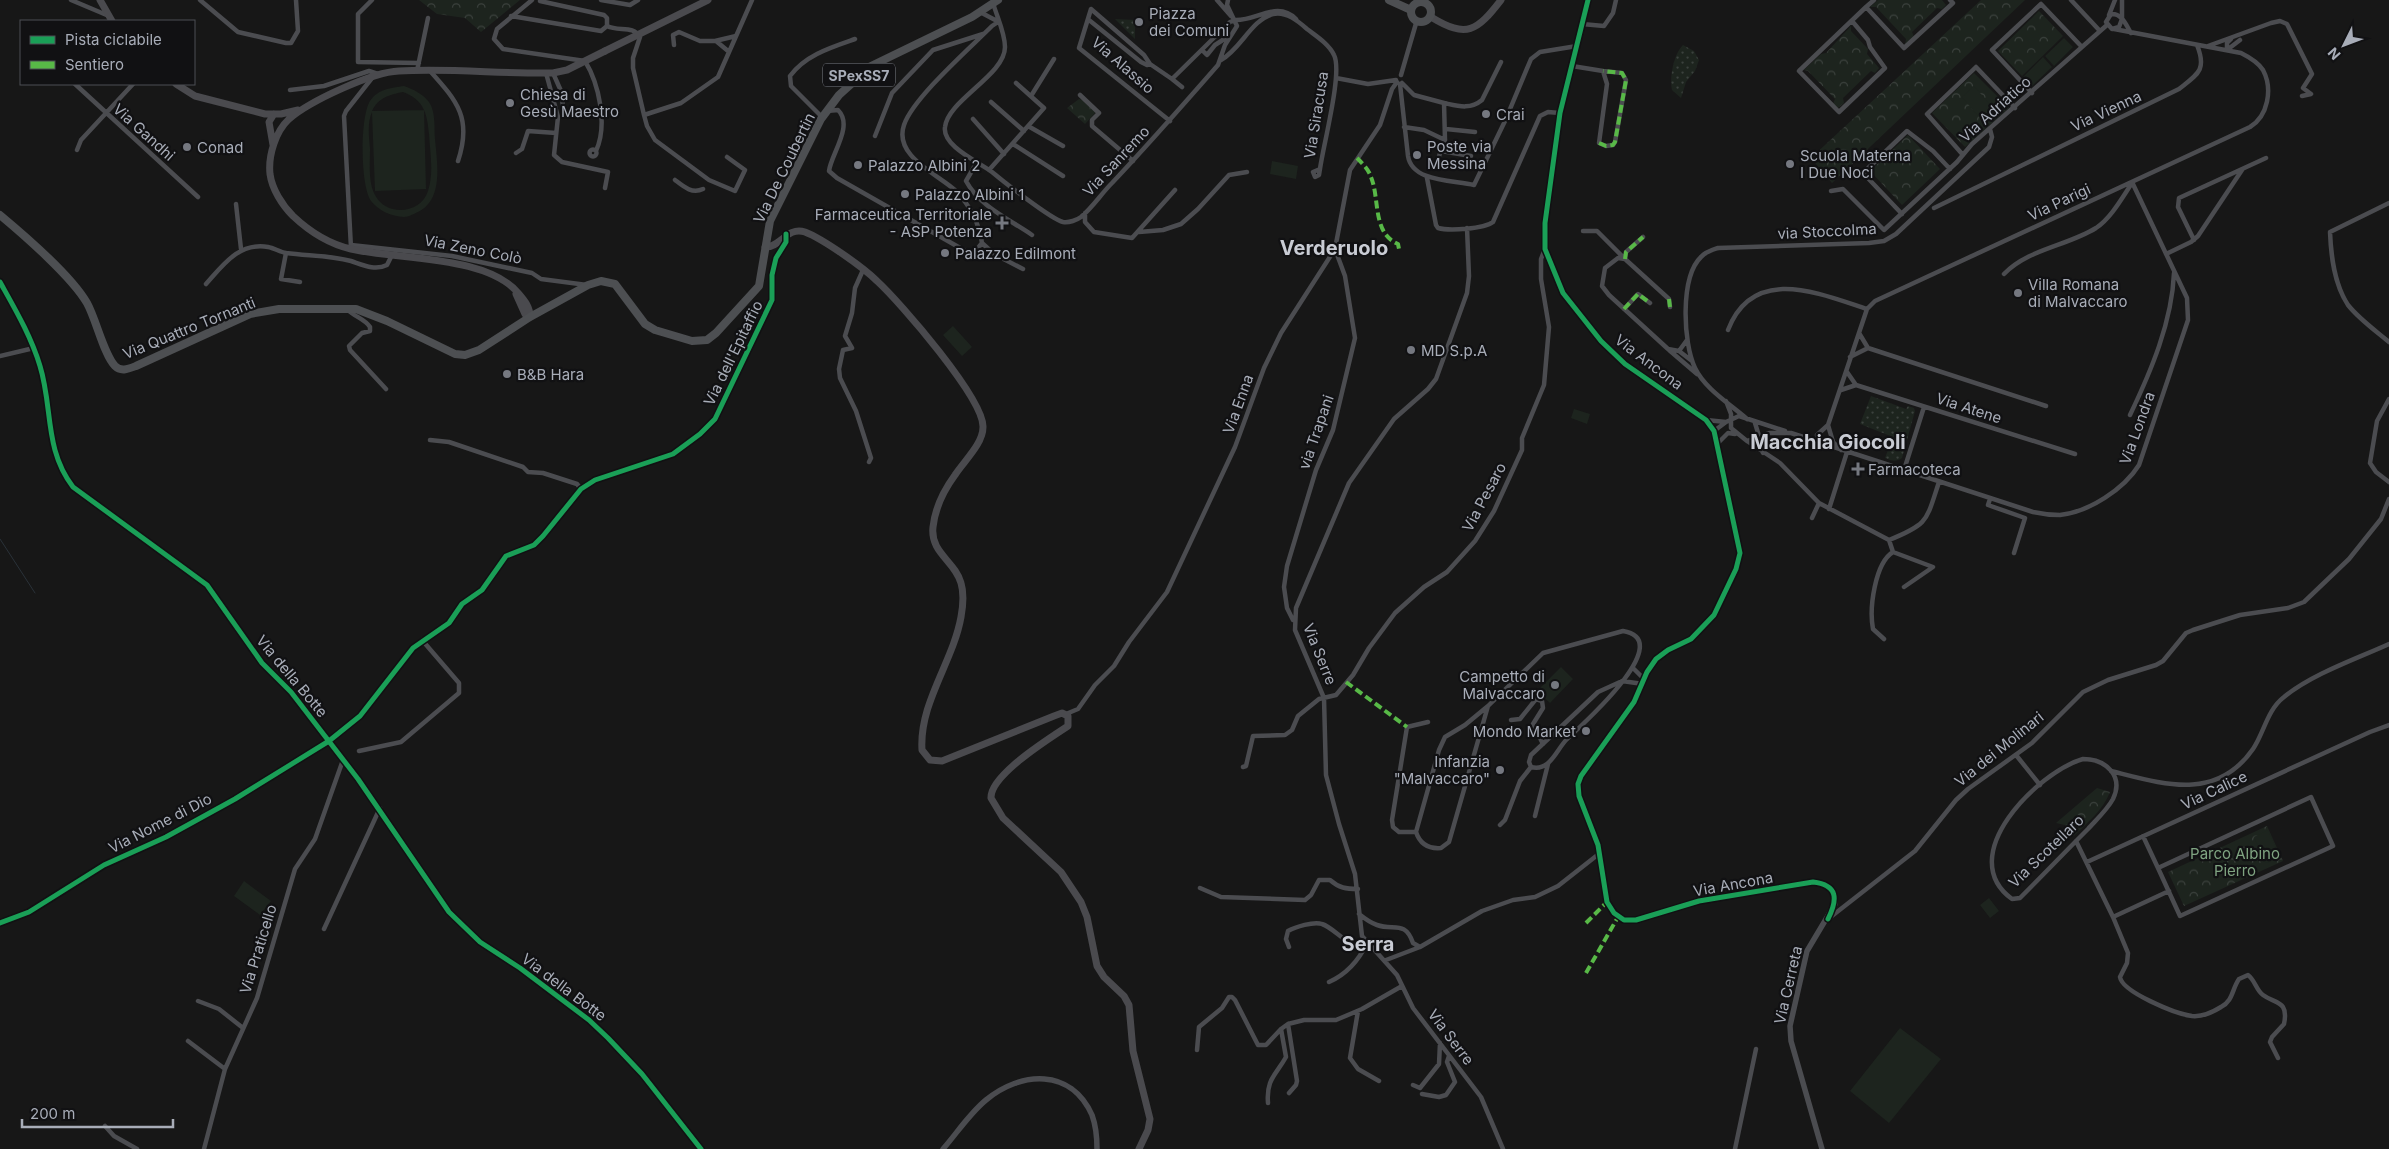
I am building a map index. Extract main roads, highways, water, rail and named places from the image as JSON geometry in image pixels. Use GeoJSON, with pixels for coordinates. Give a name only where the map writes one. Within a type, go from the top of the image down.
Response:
{"type":"FeatureCollection","features":[{"type":"Feature","properties":{"kind":"main road"},"geometry":{"type":"LineString","coordinates":[[100,0],[110,19]]}},
{"type":"Feature","properties":{"kind":"main road"},"geometry":{"type":"LineString","coordinates":[[178,85],[195,96],[256,112],[278,114],[303,108],[391,71],[550,73],[567,70],[708,0]]}},
{"type":"Feature","properties":{"kind":"main road"},"geometry":{"type":"LineString","coordinates":[[1389,0],[1411,10]]}},
{"type":"Feature","properties":{"kind":"main road"},"geometry":{"type":"LineString","coordinates":[[1431,17],[1460,30],[1472,30],[1486,20],[1500,0]]}},
{"type":"Feature","properties":{"kind":"main road","name":"Via De Coubertin"},"geometry":{"type":"LineString","coordinates":[[530,317],[588,285],[601,281],[616,284],[645,324],[655,330],[683,339],[706,340],[716,334],[759,286],[770,221],[825,114],[855,78],[871,66],[980,12],[996,2]]}},
{"type":"Feature","properties":{"kind":"main road"},"geometry":{"type":"LineString","coordinates":[[1426,2],[1431,10],[1431,17],[1426,21],[1416,20],[1412,16],[1411,10],[1416,4],[1426,2]]}},
{"type":"Feature","properties":{"kind":"main road"},"geometry":{"type":"LineString","coordinates":[[273,145],[286,122],[303,108]]}},
{"type":"Feature","properties":{"kind":"main road"},"geometry":{"type":"LineString","coordinates":[[256,112],[270,125],[281,130]]}},
{"type":"Feature","properties":{"kind":"main road"},"geometry":{"type":"LineString","coordinates":[[278,114],[286,122]]}},
{"type":"Feature","properties":{"kind":"main road"},"geometry":{"type":"LineString","coordinates":[[278,114],[270,125],[273,145],[270,172],[280,200],[290,213],[312,232],[331,242],[351,247],[450,263],[504,278],[513,286],[523,303],[525,314],[530,317]]}},
{"type":"Feature","properties":{"kind":"main road","name":"Via Quattro Tornanti"},"geometry":{"type":"LineString","coordinates":[[0,216],[71,283],[86,300],[109,358],[116,368],[120,369],[127,370],[250,314],[279,308],[356,309],[387,321],[460,355],[479,350],[530,317]]}},
{"type":"Feature","properties":{"kind":"main road"},"geometry":{"type":"LineString","coordinates":[[765,247],[771,246],[786,234],[803,231],[877,280],[959,377],[983,422],[981,437],[947,487],[937,509],[933,526],[937,550],[961,582],[962,602],[954,642],[924,725],[922,745],[924,754],[930,760],[942,761],[1046,719],[1066,714],[1070,721],[1068,726],[1016,763],[994,786],[991,798],[1003,818],[1051,862],[1072,887],[1087,917],[1097,966],[1104,978],[1127,1000],[1130,1010],[1133,1051],[1149,1115],[1148,1130],[1139,1149]]}},
{"type":"Feature","properties":{"kind":"main road"},"geometry":{"type":"LineString","coordinates":[[523,303],[536,310],[544,310]]}},
{"type":"Feature","properties":{"kind":"main road"},"geometry":{"type":"LineString","coordinates":[[508,332],[521,315],[523,303]]}},
{"type":"Feature","properties":{"kind":"waterway"},"geometry":{"type":"LineString","coordinates":[[0,539],[35,593]]}},
{"type":"Feature","properties":{"kind":"place","name":"Piazza dei Comuni"},"geometry":{"type":"Point","coordinates":[1139,22]}},
{"type":"Feature","properties":{"kind":"place","name":"Chiesa di Gesù Maestro"},"geometry":{"type":"Point","coordinates":[510,103]}},
{"type":"Feature","properties":{"kind":"place","name":"Crai"},"geometry":{"type":"Point","coordinates":[1486,114]}},
{"type":"Feature","properties":{"kind":"place","name":"Conad"},"geometry":{"type":"Point","coordinates":[187,147]}},
{"type":"Feature","properties":{"kind":"place","name":"Poste via Messina"},"geometry":{"type":"Point","coordinates":[1417,155]}},
{"type":"Feature","properties":{"kind":"place","name":"Scuola Materna I Due Noci"},"geometry":{"type":"Point","coordinates":[1790,164]}},
{"type":"Feature","properties":{"kind":"place","name":"Palazzo Albini 2"},"geometry":{"type":"Point","coordinates":[858,165]}},
{"type":"Feature","properties":{"kind":"place","name":"Palazzo Albini 1"},"geometry":{"type":"Point","coordinates":[905,194]}},
{"type":"Feature","properties":{"kind":"place","name":"Farmaceutica Territoriale - ASP Potenza"},"geometry":{"type":"Point","coordinates":[1002,223]}},
{"type":"Feature","properties":{"kind":"place","name":"Palazzo Edilmont"},"geometry":{"type":"Point","coordinates":[945,253]}},
{"type":"Feature","properties":{"kind":"place","name":"Villa Romana di Malvaccaro"},"geometry":{"type":"Point","coordinates":[2018,293]}},
{"type":"Feature","properties":{"kind":"place","name":"MD S.p.A"},"geometry":{"type":"Point","coordinates":[1411,350]}},
{"type":"Feature","properties":{"kind":"place","name":"B&B Hara"},"geometry":{"type":"Point","coordinates":[507,374]}},
{"type":"Feature","properties":{"kind":"place","name":"Farmacoteca"},"geometry":{"type":"Point","coordinates":[1858,469]}},
{"type":"Feature","properties":{"kind":"place","name":"Campetto di Malvaccaro"},"geometry":{"type":"Point","coordinates":[1555,685]}},
{"type":"Feature","properties":{"kind":"place","name":"Mondo Market"},"geometry":{"type":"Point","coordinates":[1586,731]}},
{"type":"Feature","properties":{"kind":"place","name":"Infanzia \"Malvaccaro\""},"geometry":{"type":"Point","coordinates":[1500,770]}},
{"type":"Feature","properties":{"kind":"district","name":"Verderuolo"},"geometry":{"type":"Point","coordinates":[1334,248]}},
{"type":"Feature","properties":{"kind":"district","name":"Macchia Giocoli"},"geometry":{"type":"Point","coordinates":[1828,442]}},
{"type":"Feature","properties":{"kind":"district","name":"Serra"},"geometry":{"type":"Point","coordinates":[1368,944]}},
{"type":"Feature","properties":{"kind":"park label","name":"Parco Albino Pierro"},"geometry":{"type":"Point","coordinates":[2235,862]}}]}
